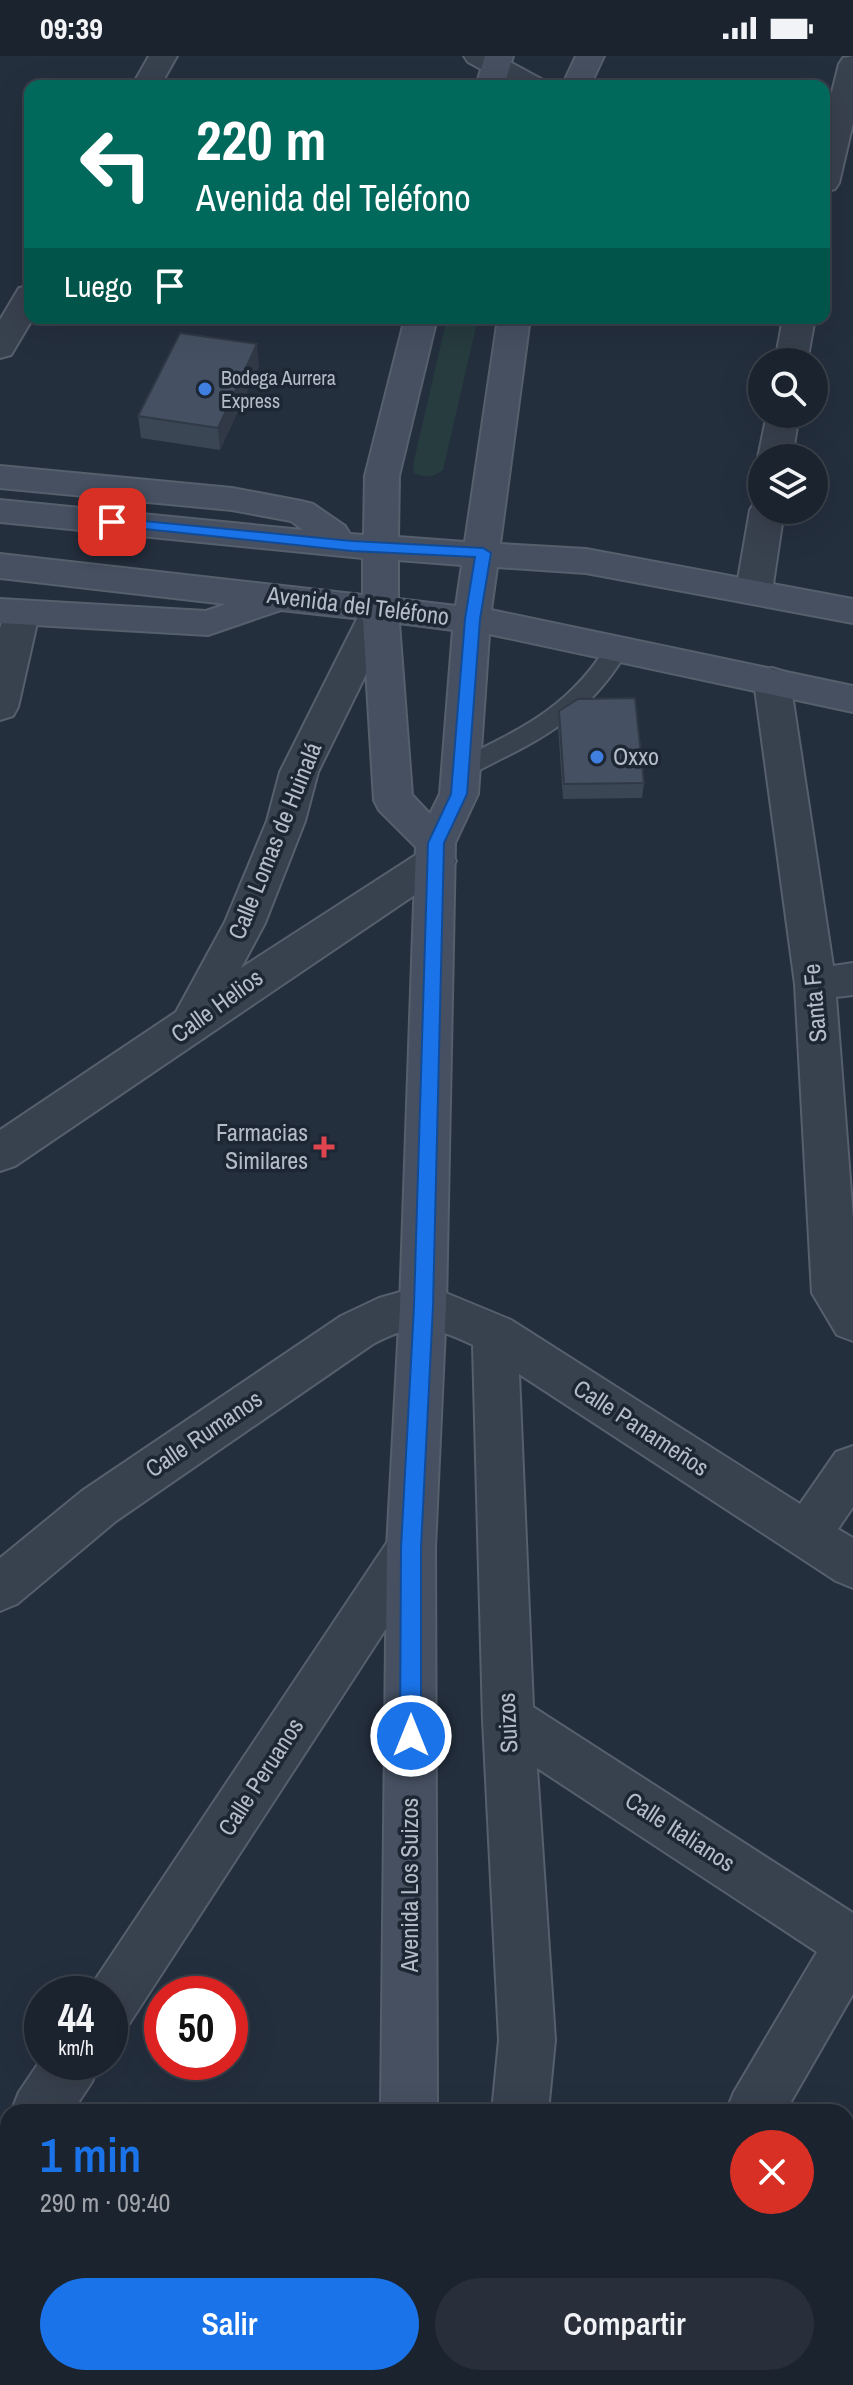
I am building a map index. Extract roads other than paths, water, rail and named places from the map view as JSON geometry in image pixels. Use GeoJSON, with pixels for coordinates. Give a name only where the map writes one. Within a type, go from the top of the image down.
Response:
{"type":"FeatureCollection","features":[{"type":"Feature","properties":{"kind":"main road"},"geometry":{"type":"LineString","coordinates":[[579,80],[590,56]]}},
{"type":"Feature","properties":{"kind":"main road"},"geometry":{"type":"LineString","coordinates":[[420,324],[382,476],[374,571],[393,800],[436,852]]}},
{"type":"Feature","properties":{"kind":"main road","name":"Avenida Los Suizos"},"geometry":{"type":"LineString","coordinates":[[409,2104],[411,1548],[423,1306],[436,852],[459,794],[478,586],[513,324]]}},
{"type":"Feature","properties":{"kind":"main road"},"geometry":{"type":"LineString","coordinates":[[0,477],[232,499],[301,512],[374,571]]}},
{"type":"Feature","properties":{"kind":"main road","name":"Avenida del Teléfono"},"geometry":{"type":"LineString","coordinates":[[0,511],[478,586],[586,561],[853,611]]}},
{"type":"Feature","properties":{"kind":"main road","name":"Avenida del Teléfono"},"geometry":{"type":"LineString","coordinates":[[0,566],[281,597],[374,571],[478,586],[511,624],[853,699]]}},
{"type":"Feature","properties":{"kind":"main road"},"geometry":{"type":"LineString","coordinates":[[11,612],[208,623],[281,597]]}},
{"type":"Feature","properties":{"kind":"street"},"geometry":{"type":"LineString","coordinates":[[149,80],[163,56]]}},
{"type":"Feature","properties":{"kind":"street"},"geometry":{"type":"LineString","coordinates":[[836,148],[853,64]]}},
{"type":"Feature","properties":{"kind":"street"},"geometry":{"type":"LineString","coordinates":[[491,66],[520,80]]}},
{"type":"Feature","properties":{"kind":"street"},"geometry":{"type":"LineString","coordinates":[[0,348],[24,306]]}},
{"type":"Feature","properties":{"kind":"street"},"geometry":{"type":"LineString","coordinates":[[794,348],[798,324]]}},
{"type":"Feature","properties":{"kind":"street"},"geometry":{"type":"LineString","coordinates":[[754,591],[765,524]]}},
{"type":"Feature","properties":{"kind":"street","name":"Calle Lomas de Huinalá"},"geometry":{"type":"LineString","coordinates":[[187,1029],[245,923],[286,821],[299,772],[374,571]]}},
{"type":"Feature","properties":{"kind":"street"},"geometry":{"type":"LineString","coordinates":[[0,707],[11,612]]}},
{"type":"Feature","properties":{"kind":"street","name":"Santa Fe"},"geometry":{"type":"LineString","coordinates":[[772,681],[834,982],[843,1247],[834,1293],[853,1321]]}},
{"type":"Feature","properties":{"kind":"street","name":"Calle Helios"},"geometry":{"type":"LineString","coordinates":[[0,1153],[187,1029],[436,852]]}},
{"type":"Feature","properties":{"kind":"street","name":"Calle Panameños"},"geometry":{"type":"LineString","coordinates":[[423,1306],[454,1314],[495,1334],[853,1565]]}},
{"type":"Feature","properties":{"kind":"street","name":"Calle Rumanos"},"geometry":{"type":"LineString","coordinates":[[0,1588],[99,1506],[357,1330],[389,1311],[423,1306]]}},
{"type":"Feature","properties":{"kind":"street","name":"Suizos"},"geometry":{"type":"LineString","coordinates":[[495,1334],[508,1720],[527,2040],[521,2104]]}},
{"type":"Feature","properties":{"kind":"street"},"geometry":{"type":"LineString","coordinates":[[806,1535],[853,1467]]}},
{"type":"Feature","properties":{"kind":"street","name":"Calle Peruanos"},"geometry":{"type":"LineString","coordinates":[[128,1978],[411,1548]]}},
{"type":"Feature","properties":{"kind":"street","name":"Calle Italianos"},"geometry":{"type":"LineString","coordinates":[[508,1720],[852,1943]]}},
{"type":"Feature","properties":{"kind":"street"},"geometry":{"type":"LineString","coordinates":[[759,2104],[852,1943]]}},
{"type":"Feature","properties":{"kind":"street"},"geometry":{"type":"LineString","coordinates":[[44,2104],[60,2080]]}},
{"type":"Feature","properties":{"kind":"lane"},"geometry":{"type":"LineString","coordinates":[[462,768],[529,735],[581,698],[608,671],[618,647]]}},
{"type":"Feature","properties":{"kind":"place","name":"Bodega Aurrera Express"},"geometry":{"type":"Point","coordinates":[205,389]}},
{"type":"Feature","properties":{"kind":"place","name":"Oxxo"},"geometry":{"type":"Point","coordinates":[597,757]}},
{"type":"Feature","properties":{"kind":"place","name":"Farmacias Similares"},"geometry":{"type":"Point","coordinates":[324,1147]}}]}
